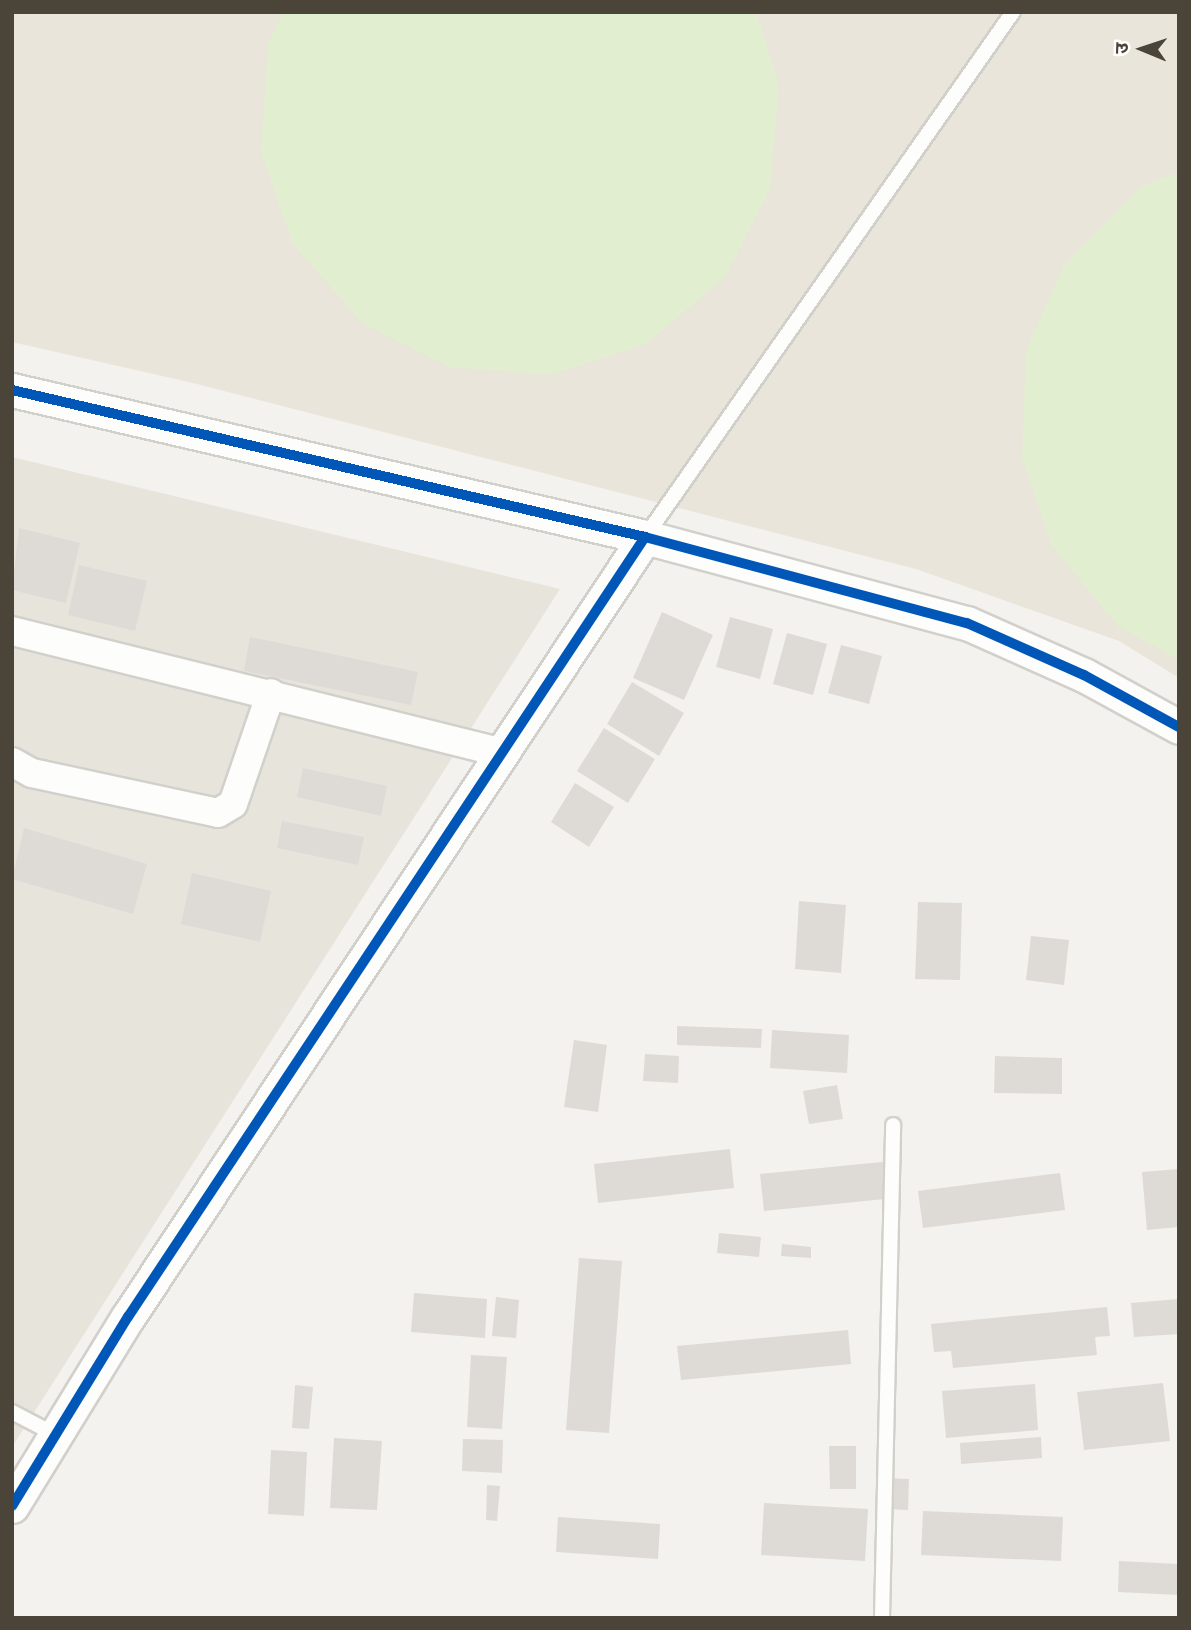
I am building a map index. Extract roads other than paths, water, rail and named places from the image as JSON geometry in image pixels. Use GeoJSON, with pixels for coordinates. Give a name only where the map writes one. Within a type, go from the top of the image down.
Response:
{"type":"FeatureCollection","features":[{"type":"Feature","properties":{"kind":"street"},"geometry":{"type":"LineString","coordinates":[[12,390],[645,537],[967,623],[1084,674],[1179,727]]}},
{"type":"Feature","properties":{"kind":"street"},"geometry":{"type":"LineString","coordinates":[[12,1506],[645,537]]}},
{"type":"Feature","properties":{"kind":"street"},"geometry":{"type":"LineString","coordinates":[[12,631],[271,693],[503,753]]}},
{"type":"Feature","properties":{"kind":"street"},"geometry":{"type":"LineString","coordinates":[[12,762],[32,773],[218,813],[233,804],[271,693]]}},
{"type":"Feature","properties":{"kind":"lane"},"geometry":{"type":"LineString","coordinates":[[645,537],[1013,12]]}},
{"type":"Feature","properties":{"kind":"lane"},"geometry":{"type":"LineString","coordinates":[[881,1618],[893,1125]]}},
{"type":"Feature","properties":{"kind":"lane"},"geometry":{"type":"LineString","coordinates":[[12,1412],[56,1435]]}}]}
